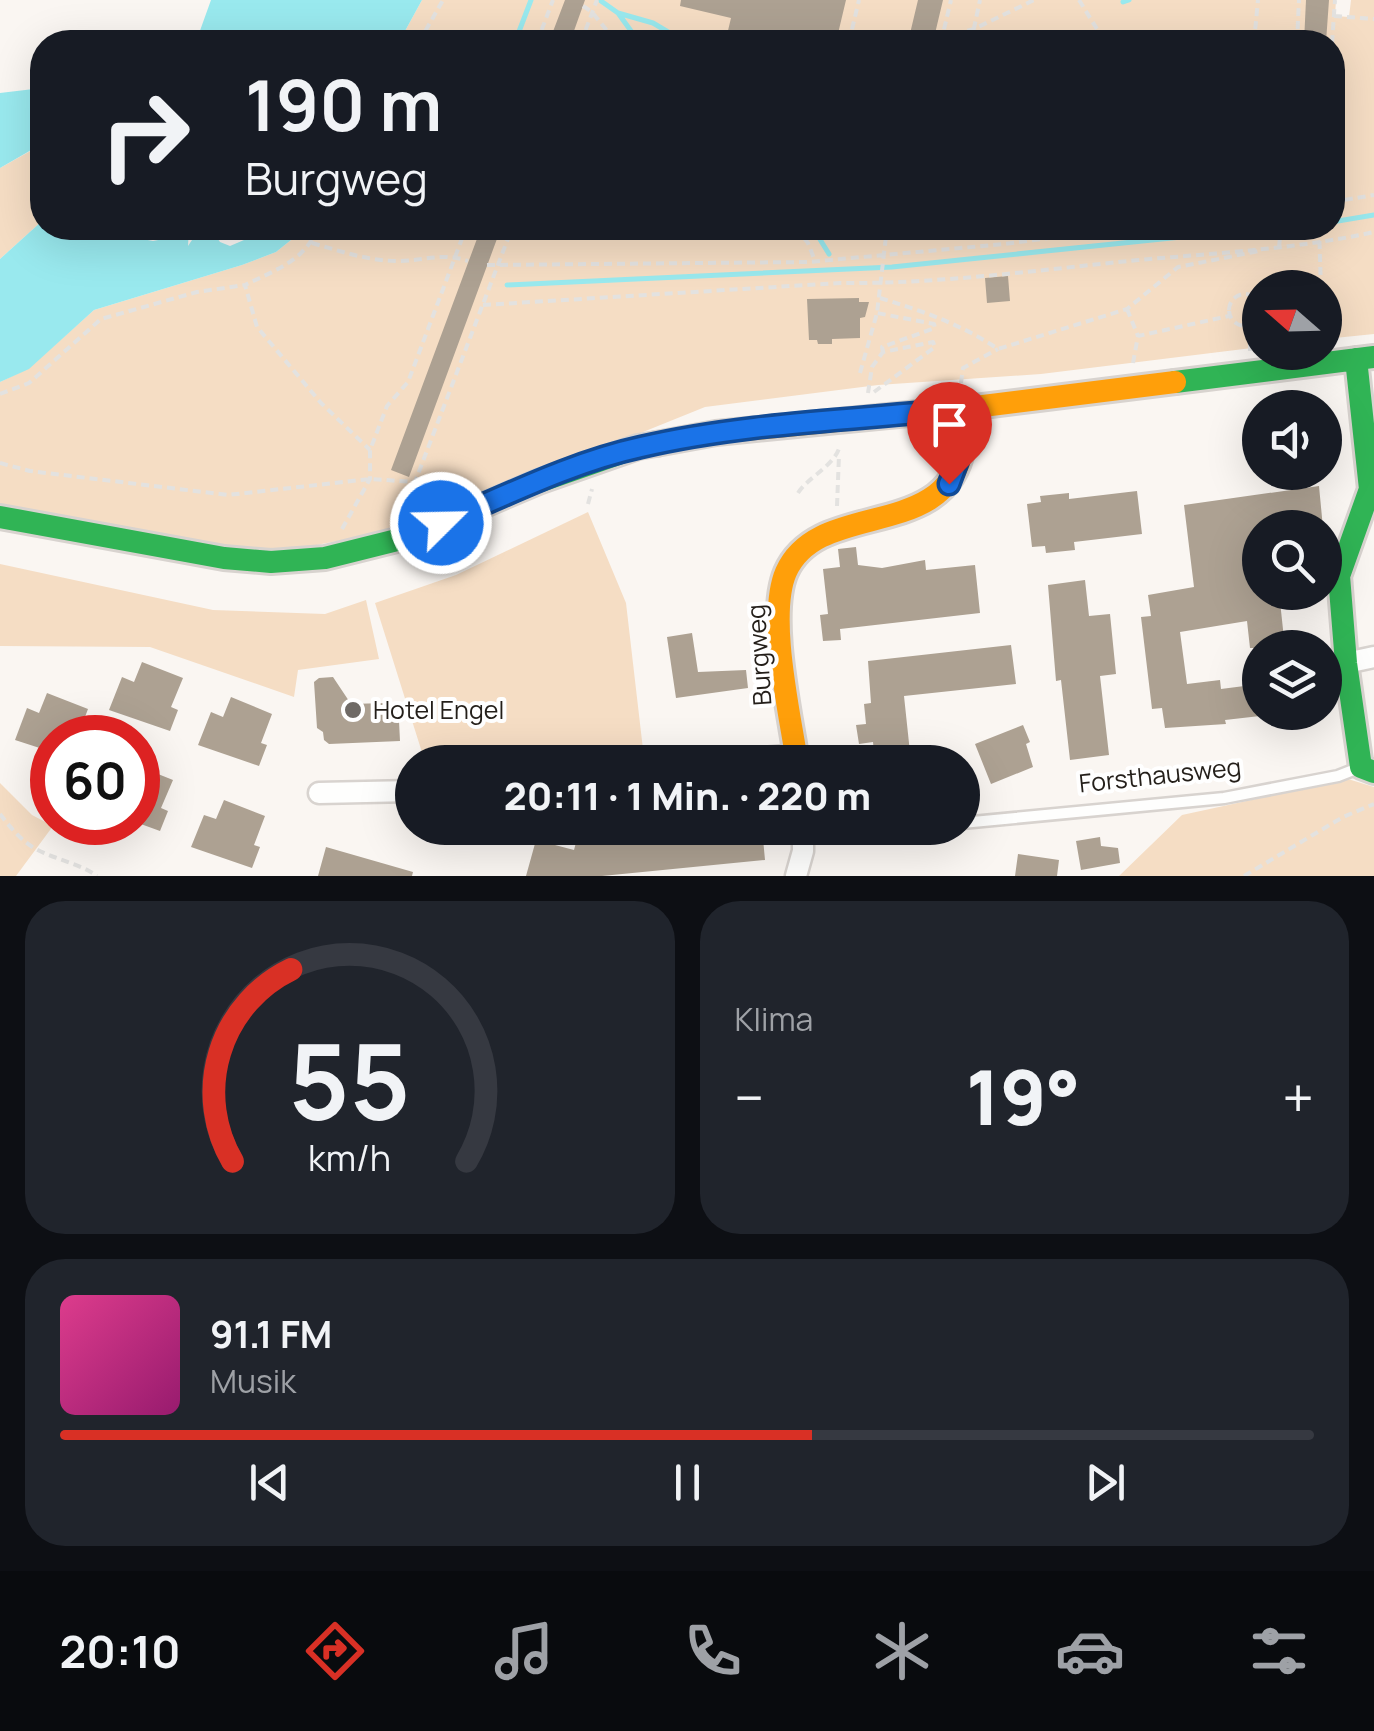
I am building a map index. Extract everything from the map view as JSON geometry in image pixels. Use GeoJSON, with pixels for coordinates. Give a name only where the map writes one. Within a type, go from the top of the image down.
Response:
{"type":"FeatureCollection","features":[{"type":"Feature","properties":{"kind":"main road"},"geometry":{"type":"LineString","coordinates":[[0,517],[224,558],[271,562],[325,558],[409,537],[538,482],[638,447],[716,433],[959,409],[1365,358]]}},
{"type":"Feature","properties":{"kind":"main road","name":"Forsthausweg"},"geometry":{"type":"LineString","coordinates":[[1365,358],[1372,498],[1339,576],[1346,663],[1368,770]]}},
{"type":"Feature","properties":{"kind":"main road","name":"Burgweg"},"geometry":{"type":"LineString","coordinates":[[794,745],[779,605],[787,570],[808,545],[837,530],[922,507],[949,484],[963,447],[959,409]]}},
{"type":"Feature","properties":{"kind":"street"},"geometry":{"type":"LineString","coordinates":[[1346,663],[1374,658]]}},
{"type":"Feature","properties":{"kind":"street"},"geometry":{"type":"LineString","coordinates":[[319,792],[395,790]]}},
{"type":"Feature","properties":{"kind":"street"},"geometry":{"type":"LineString","coordinates":[[796,876],[802,845]]}},
{"type":"Feature","properties":{"kind":"lane","name":"Forsthausweg"},"geometry":{"type":"LineString","coordinates":[[980,821],[1224,798],[1368,770]]}},
{"type":"Feature","properties":{"kind":"path"},"geometry":{"type":"LineString","coordinates":[[426,30],[443,0]]}},
{"type":"Feature","properties":{"kind":"path"},"geometry":{"type":"LineString","coordinates":[[542,30],[554,0]]}},
{"type":"Feature","properties":{"kind":"path"},"geometry":{"type":"LineString","coordinates":[[585,30],[596,0]]}},
{"type":"Feature","properties":{"kind":"path"},"geometry":{"type":"LineString","coordinates":[[852,30],[859,0]]}},
{"type":"Feature","properties":{"kind":"path"},"geometry":{"type":"LineString","coordinates":[[944,30],[951,0]]}},
{"type":"Feature","properties":{"kind":"path"},"geometry":{"type":"LineString","coordinates":[[974,29],[980,0]]}},
{"type":"Feature","properties":{"kind":"path"},"geometry":{"type":"LineString","coordinates":[[971,30],[1034,0]]}},
{"type":"Feature","properties":{"kind":"path"},"geometry":{"type":"LineString","coordinates":[[1079,0],[1098,30]]}},
{"type":"Feature","properties":{"kind":"path"},"geometry":{"type":"LineString","coordinates":[[1255,30],[1258,0]]}},
{"type":"Feature","properties":{"kind":"path"},"geometry":{"type":"LineString","coordinates":[[1298,30],[1299,0]]}},
{"type":"Feature","properties":{"kind":"path"},"geometry":{"type":"LineString","coordinates":[[1333,30],[1335,0]]}},
{"type":"Feature","properties":{"kind":"path"},"geometry":{"type":"LineString","coordinates":[[583,6],[606,30]]}},
{"type":"Feature","properties":{"kind":"path"},"geometry":{"type":"LineString","coordinates":[[1334,16],[1374,18]]}},
{"type":"Feature","properties":{"kind":"path"},"geometry":{"type":"LineString","coordinates":[[1345,200],[1374,195]]}},
{"type":"Feature","properties":{"kind":"path"},"geometry":{"type":"LineString","coordinates":[[1345,238],[1374,232]]}},
{"type":"Feature","properties":{"kind":"path"},"geometry":{"type":"LineString","coordinates":[[325,558],[370,480],[370,450],[387,406],[408,382],[461,240]]}},
{"type":"Feature","properties":{"kind":"path"},"geometry":{"type":"LineString","coordinates":[[0,463],[30,471],[228,496],[370,480],[415,482],[507,240]]}},
{"type":"Feature","properties":{"kind":"path"},"geometry":{"type":"LineString","coordinates":[[806,240],[815,261]]}},
{"type":"Feature","properties":{"kind":"path"},"geometry":{"type":"LineString","coordinates":[[860,373],[878,313],[886,240]]}},
{"type":"Feature","properties":{"kind":"path"},"geometry":{"type":"LineString","coordinates":[[487,265],[815,261],[1021,240]]}},
{"type":"Feature","properties":{"kind":"path"},"geometry":{"type":"LineString","coordinates":[[1279,240],[1279,247]]}},
{"type":"Feature","properties":{"kind":"path"},"geometry":{"type":"LineString","coordinates":[[1318,240],[1320,270]]}},
{"type":"Feature","properties":{"kind":"path"},"geometry":{"type":"LineString","coordinates":[[483,305],[840,282],[882,283],[1337,240]]}},
{"type":"Feature","properties":{"kind":"path"},"geometry":{"type":"LineString","coordinates":[[0,394],[30,383],[100,319],[197,292],[244,286],[296,259],[312,242],[362,258],[400,261],[455,256],[468,261]]}},
{"type":"Feature","properties":{"kind":"path"},"geometry":{"type":"LineString","coordinates":[[959,409],[963,368],[998,350],[1127,308],[1178,267],[1279,247]]}},
{"type":"Feature","properties":{"kind":"path"},"geometry":{"type":"LineString","coordinates":[[244,286],[257,326],[321,403],[370,450]]}},
{"type":"Feature","properties":{"kind":"path"},"geometry":{"type":"LineString","coordinates":[[1251,294],[1258,300],[1260,318],[1250,326],[1235,326],[1230,316],[1237,296],[1251,294]]}},
{"type":"Feature","properties":{"kind":"path"},"geometry":{"type":"LineString","coordinates":[[880,298],[957,325],[998,350]]}},
{"type":"Feature","properties":{"kind":"path"},"geometry":{"type":"LineString","coordinates":[[1127,308],[1138,336],[1128,388]]}},
{"type":"Feature","properties":{"kind":"path"},"geometry":{"type":"LineString","coordinates":[[878,313],[934,324],[935,328],[882,347],[883,352],[872,367],[868,395],[882,389],[936,347],[933,342],[883,352]]}},
{"type":"Feature","properties":{"kind":"path"},"geometry":{"type":"LineString","coordinates":[[1138,336],[1230,316]]}},
{"type":"Feature","properties":{"kind":"path"},"geometry":{"type":"LineString","coordinates":[[837,530],[840,443],[854,442],[853,421]]}},
{"type":"Feature","properties":{"kind":"path"},"geometry":{"type":"LineString","coordinates":[[798,493],[839,453]]}},
{"type":"Feature","properties":{"kind":"path"},"geometry":{"type":"LineString","coordinates":[[1244,876],[1342,816],[1374,804]]}},
{"type":"Feature","properties":{"kind":"path"},"geometry":{"type":"LineString","coordinates":[[0,814],[14,832],[36,849],[97,876]]}},
{"type":"Feature","properties":{"kind":"shaded area"},"geometry":{"type":"Polygon","coordinates":[[[422,0],[1336,0],[1335,16],[1349,17],[1351,0],[1374,0],[1374,334],[1342,337],[1342,270],[1242,270],[1242,349],[1041,374],[878,385],[705,407],[408,527],[271,554],[0,512],[0,382],[29,368],[94,310],[242,265],[276,252],[291,240],[1345,240],[1345,30],[406,30],[422,0]]]}},
{"type":"Feature","properties":{"kind":"shaded area"},"geometry":{"type":"Polygon","coordinates":[[[30,151],[30,232],[0,259],[0,168],[30,151]]]}},
{"type":"Feature","properties":{"kind":"shaded area"},"geometry":{"type":"Polygon","coordinates":[[[588,512],[626,603],[642,745],[420,745],[375,603],[456,575],[588,512]]]}},
{"type":"Feature","properties":{"kind":"shaded area"},"geometry":{"type":"Polygon","coordinates":[[[0,564],[213,610],[325,614],[366,600],[379,659],[298,670],[294,697],[150,647],[0,646],[0,564]]]}},
{"type":"Feature","properties":{"kind":"shaded area"},"geometry":{"type":"Polygon","coordinates":[[[1348,779],[1374,787],[1374,876],[1119,876],[1182,815],[1348,779]]]}},
{"type":"Feature","properties":{"kind":"shaded area"},"geometry":{"type":"Polygon","coordinates":[[[0,783],[30,813],[30,845],[39,845],[16,876],[0,876],[0,783]]]}},
{"type":"Feature","properties":{"kind":"water"},"geometry":{"type":"Polygon","coordinates":[[[211,0],[422,0],[406,30],[200,30],[211,0]]]}},
{"type":"Feature","properties":{"kind":"water"},"geometry":{"type":"Polygon","coordinates":[[[30,89],[30,151],[0,168],[0,93],[30,89]]]}},
{"type":"Feature","properties":{"kind":"water"},"geometry":{"type":"Polygon","coordinates":[[[30,232],[30,240],[188,240],[188,246],[192,240],[219,240],[230,246],[244,240],[291,240],[276,252],[242,265],[94,310],[29,369],[0,382],[0,259],[30,232]]]}},
{"type":"Feature","properties":{"kind":"building"},"geometry":{"type":"Polygon","coordinates":[[[565,0],[585,0],[574,30],[554,30],[565,0]]]}},
{"type":"Feature","properties":{"kind":"building"},"geometry":{"type":"Polygon","coordinates":[[[681,0],[846,0],[839,30],[728,30],[731,18],[680,6],[681,0]]]}},
{"type":"Feature","properties":{"kind":"building"},"geometry":{"type":"Polygon","coordinates":[[[918,0],[943,0],[936,30],[911,30],[918,0]]]}},
{"type":"Feature","properties":{"kind":"building"},"geometry":{"type":"Polygon","coordinates":[[[1306,0],[1329,0],[1327,30],[1305,30],[1306,0]]]}},
{"type":"Feature","properties":{"kind":"building"},"geometry":{"type":"Polygon","coordinates":[[[477,240],[497,240],[409,477],[391,470],[477,240]]]}},
{"type":"Feature","properties":{"kind":"building"},"geometry":{"type":"Polygon","coordinates":[[[1008,276],[1010,301],[987,303],[985,278],[1008,276]]]}},
{"type":"Feature","properties":{"kind":"building"},"geometry":{"type":"Polygon","coordinates":[[[859,298],[859,302],[869,302],[865,317],[860,318],[860,338],[832,339],[832,344],[809,340],[807,299],[859,298]]]}},
{"type":"Feature","properties":{"kind":"building"},"geometry":{"type":"Polygon","coordinates":[[[1291,490],[1319,490],[1321,510],[1242,510],[1242,610],[1281,610],[1283,630],[1248,630],[1247,621],[1180,632],[1187,684],[1220,680],[1221,689],[1242,686],[1242,718],[1225,720],[1226,724],[1165,728],[1162,708],[1152,709],[1141,617],[1151,616],[1148,595],[1194,587],[1184,505],[1291,490]]]}},
{"type":"Feature","properties":{"kind":"building"},"geometry":{"type":"Polygon","coordinates":[[[1137,491],[1142,534],[1074,542],[1075,550],[1046,553],[1045,546],[1032,547],[1027,504],[1041,502],[1040,496],[1069,493],[1069,499],[1137,491]]]}},
{"type":"Feature","properties":{"kind":"building"},"geometry":{"type":"Polygon","coordinates":[[[856,547],[858,565],[882,568],[925,560],[926,570],[975,565],[980,613],[840,629],[841,640],[823,641],[820,615],[828,614],[823,569],[840,567],[838,549],[856,547]]]}},
{"type":"Feature","properties":{"kind":"building"},"geometry":{"type":"Polygon","coordinates":[[[1085,580],[1089,616],[1110,614],[1116,674],[1100,676],[1109,755],[1070,760],[1061,680],[1056,681],[1048,585],[1085,580]]]}},
{"type":"Feature","properties":{"kind":"building"},"geometry":{"type":"Polygon","coordinates":[[[692,633],[698,672],[746,670],[748,688],[676,698],[667,637],[692,633]]]}},
{"type":"Feature","properties":{"kind":"building"},"geometry":{"type":"Polygon","coordinates":[[[1011,645],[1016,684],[904,696],[909,745],[859,744],[856,725],[866,724],[864,704],[871,703],[868,661],[1011,645]]]}},
{"type":"Feature","properties":{"kind":"building"},"geometry":{"type":"Polygon","coordinates":[[[142,662],[183,678],[171,707],[178,710],[170,731],[160,728],[160,715],[124,715],[109,710],[122,677],[134,682],[142,662]]]}},
{"type":"Feature","properties":{"kind":"building","name":"Hotel Engel"},"geometry":{"type":"Polygon","coordinates":[[[333,677],[351,704],[390,706],[399,721],[400,741],[329,744],[324,740],[323,732],[317,728],[314,682],[333,677]]]}},
{"type":"Feature","properties":{"kind":"building"},"geometry":{"type":"Polygon","coordinates":[[[47,693],[88,709],[86,715],[30,715],[30,745],[15,740],[27,708],[39,713],[47,693]]]}},
{"type":"Feature","properties":{"kind":"building"},"geometry":{"type":"Polygon","coordinates":[[[231,697],[272,714],[261,743],[267,745],[259,766],[198,745],[211,712],[223,717],[231,697]]]}},
{"type":"Feature","properties":{"kind":"building"},"geometry":{"type":"Polygon","coordinates":[[[1023,725],[1033,767],[991,784],[980,756],[980,745],[975,744],[1023,725]]]}},
{"type":"Feature","properties":{"kind":"building"},"geometry":{"type":"Polygon","coordinates":[[[160,775],[173,780],[161,808],[168,811],[160,831],[160,775]]]}},
{"type":"Feature","properties":{"kind":"building"},"geometry":{"type":"Polygon","coordinates":[[[224,800],[265,816],[254,845],[260,847],[252,868],[191,847],[204,815],[216,819],[224,800]]]}},
{"type":"Feature","properties":{"kind":"building"},"geometry":{"type":"Polygon","coordinates":[[[1100,837],[1101,846],[1118,848],[1120,863],[1081,870],[1076,841],[1100,837]]]}},
{"type":"Feature","properties":{"kind":"building"},"geometry":{"type":"Polygon","coordinates":[[[535,845],[574,850],[575,845],[764,845],[765,860],[602,876],[526,876],[535,845]]]}},
{"type":"Feature","properties":{"kind":"building"},"geometry":{"type":"Polygon","coordinates":[[[326,847],[413,872],[412,876],[318,876],[326,847]]]}},
{"type":"Feature","properties":{"kind":"building"},"geometry":{"type":"Polygon","coordinates":[[[1018,854],[1059,860],[1057,876],[1015,876],[1018,854]]]}},
{"type":"Feature","properties":{"kind":"waterway"},"geometry":{"type":"LineString","coordinates":[[520,30],[531,0]]}},
{"type":"Feature","properties":{"kind":"waterway"},"geometry":{"type":"LineString","coordinates":[[1123,2],[1129,0]]}},
{"type":"Feature","properties":{"kind":"waterway"},"geometry":{"type":"LineString","coordinates":[[601,1],[618,13],[630,30]]}},
{"type":"Feature","properties":{"kind":"waterway"},"geometry":{"type":"LineString","coordinates":[[618,13],[665,30]]}},
{"type":"Feature","properties":{"kind":"waterway"},"geometry":{"type":"LineString","coordinates":[[1345,220],[1374,215]]}},
{"type":"Feature","properties":{"kind":"waterway"},"geometry":{"type":"LineString","coordinates":[[820,240],[829,254]]}},
{"type":"Feature","properties":{"kind":"waterway"},"geometry":{"type":"LineString","coordinates":[[507,285],[892,267],[1152,240]]}},
{"type":"Feature","properties":{"kind":"traffic: fast"},"geometry":{"type":"LineString","coordinates":[[1175,382],[1374,357]]}},
{"type":"Feature","properties":{"kind":"traffic: fast"},"geometry":{"type":"LineString","coordinates":[[1356,359],[1370,489],[1339,576],[1346,663],[1361,767],[1374,772]]}},
{"type":"Feature","properties":{"kind":"traffic: fast"},"geometry":{"type":"LineString","coordinates":[[0,517],[224,558],[271,562],[325,558],[409,537],[538,482],[656,444]]}},
{"type":"Feature","properties":{"kind":"traffic: slow"},"geometry":{"type":"LineString","coordinates":[[656,444],[716,433],[1175,382]]}},
{"type":"Feature","properties":{"kind":"traffic: slow"},"geometry":{"type":"LineString","coordinates":[[794,745],[779,639],[786,572],[802,549],[825,535],[909,509],[933,497],[952,477],[963,447],[959,409]]}},
{"type":"Feature","properties":{"kind":"place","name":"Hotel Engel"},"geometry":{"type":"Point","coordinates":[353,710]}},
{"type":"Feature","properties":{"kind":"route"},"geometry":{"type":"LineString","coordinates":[[441,523],[538,482],[638,447],[716,433],[959,409],[963,447],[949,484]]}}]}
